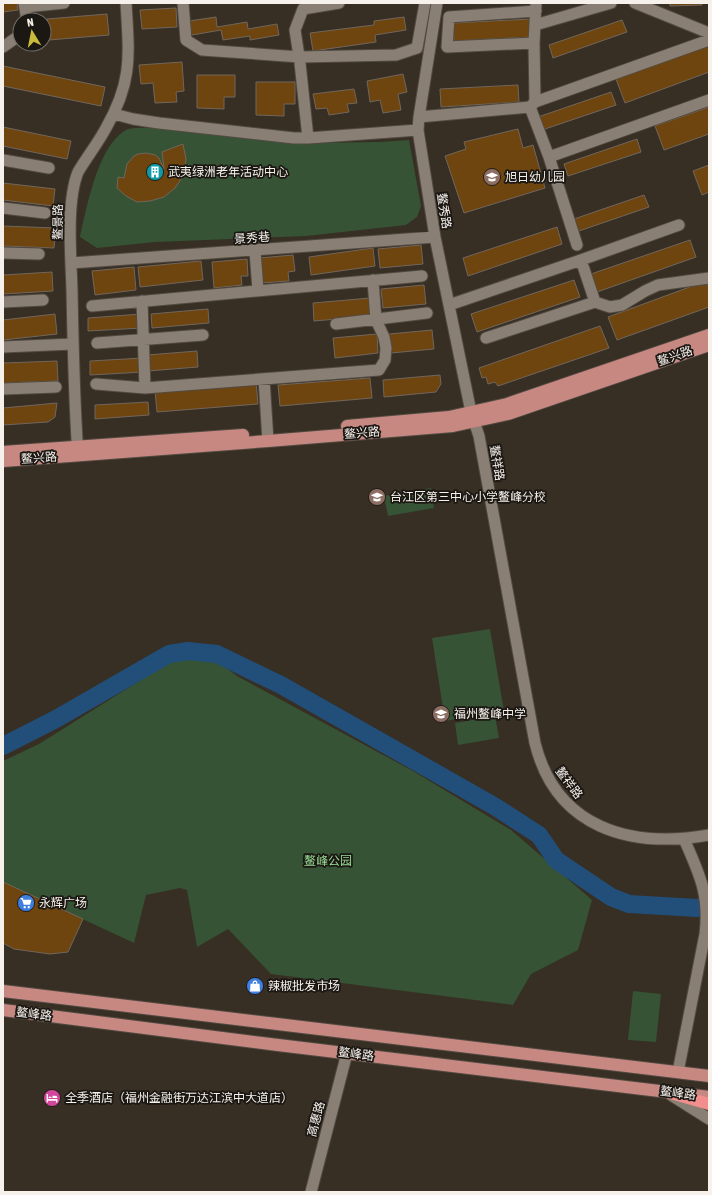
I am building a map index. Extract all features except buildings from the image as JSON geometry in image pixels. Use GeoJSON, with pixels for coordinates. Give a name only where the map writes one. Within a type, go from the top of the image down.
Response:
{"type":"FeatureCollection","features":[{"type":"Feature","properties":{"kind":"highway"},"geometry":{"type":"LineString","coordinates":[[667,1092],[709,1104]]}},
{"type":"Feature","properties":{"kind":"main road","name":"鳌兴路"},"geometry":{"type":"LineString","coordinates":[[3,452],[77,451],[268,437],[453,426],[473,416],[709,335]]}},
{"type":"Feature","properties":{"kind":"main road","name":"鳌兴路"},"geometry":{"type":"LineString","coordinates":[[473,416],[508,414],[709,344]]}},
{"type":"Feature","properties":{"kind":"main road","name":"鳌兴路"},"geometry":{"type":"LineString","coordinates":[[3,461],[77,451]]}},
{"type":"Feature","properties":{"kind":"main road"},"geometry":{"type":"LineString","coordinates":[[3,988],[24,994]]}},
{"type":"Feature","properties":{"kind":"main road","name":"鳌峰路"},"geometry":{"type":"LineString","coordinates":[[3,991],[709,1076]]}},
{"type":"Feature","properties":{"kind":"main road","name":"鳌峰路"},"geometry":{"type":"LineString","coordinates":[[4,1010],[709,1097]]}},
{"type":"Feature","properties":{"kind":"street"},"geometry":{"type":"LineString","coordinates":[[25,5],[64,3]]}},
{"type":"Feature","properties":{"kind":"street","name":"鳌景路"},"geometry":{"type":"LineString","coordinates":[[77,451],[73,344],[71,212],[76,179],[82,165],[106,130],[125,86],[128,68],[126,3]]}},
{"type":"Feature","properties":{"kind":"street"},"geometry":{"type":"LineString","coordinates":[[183,3],[186,40],[202,50],[300,57],[396,55],[417,48],[425,3]]}},
{"type":"Feature","properties":{"kind":"street"},"geometry":{"type":"LineString","coordinates":[[308,138],[300,57],[295,30],[303,9],[339,3]]}},
{"type":"Feature","properties":{"kind":"street","name":"鳌秀路"},"geometry":{"type":"LineString","coordinates":[[437,3],[418,130],[435,237],[473,416]]}},
{"type":"Feature","properties":{"kind":"street"},"geometry":{"type":"LineString","coordinates":[[535,25],[611,3]]}},
{"type":"Feature","properties":{"kind":"street"},"geometry":{"type":"LineString","coordinates":[[635,3],[709,33]]}},
{"type":"Feature","properties":{"kind":"street"},"geometry":{"type":"LineString","coordinates":[[534,42],[448,47],[449,17],[536,7],[532,104],[576,245]]}},
{"type":"Feature","properties":{"kind":"street"},"geometry":{"type":"LineString","coordinates":[[419,117],[532,104],[709,40]]}},
{"type":"Feature","properties":{"kind":"street"},"geometry":{"type":"LineString","coordinates":[[3,47],[12,41]]}},
{"type":"Feature","properties":{"kind":"street"},"geometry":{"type":"LineString","coordinates":[[549,157],[709,100]]}},
{"type":"Feature","properties":{"kind":"street"},"geometry":{"type":"LineString","coordinates":[[114,114],[159,123],[282,137],[308,138],[418,130]]}},
{"type":"Feature","properties":{"kind":"street"},"geometry":{"type":"LineString","coordinates":[[3,160],[49,168]]}},
{"type":"Feature","properties":{"kind":"street"},"geometry":{"type":"LineString","coordinates":[[3,208],[45,213]]}},
{"type":"Feature","properties":{"kind":"street"},"geometry":{"type":"LineString","coordinates":[[449,305],[679,225]]}},
{"type":"Feature","properties":{"kind":"street","name":"景秀巷"},"geometry":{"type":"LineString","coordinates":[[71,263],[435,237]]}},
{"type":"Feature","properties":{"kind":"street"},"geometry":{"type":"LineString","coordinates":[[255,250],[258,290]]}},
{"type":"Feature","properties":{"kind":"street"},"geometry":{"type":"LineString","coordinates":[[3,253],[39,254]]}},
{"type":"Feature","properties":{"kind":"street"},"geometry":{"type":"LineString","coordinates":[[581,260],[595,302]]}},
{"type":"Feature","properties":{"kind":"street"},"geometry":{"type":"LineString","coordinates":[[92,306],[422,276]]}},
{"type":"Feature","properties":{"kind":"street"},"geometry":{"type":"LineString","coordinates":[[486,338],[595,302],[610,307],[622,305],[658,285],[709,278]]}},
{"type":"Feature","properties":{"kind":"street"},"geometry":{"type":"LineString","coordinates":[[96,384],[145,388],[379,370],[385,360],[386,348],[384,337],[376,320],[374,280]]}},
{"type":"Feature","properties":{"kind":"street"},"geometry":{"type":"LineString","coordinates":[[3,302],[43,300]]}},
{"type":"Feature","properties":{"kind":"street"},"geometry":{"type":"LineString","coordinates":[[142,301],[145,388]]}},
{"type":"Feature","properties":{"kind":"street"},"geometry":{"type":"LineString","coordinates":[[336,324],[427,313]]}},
{"type":"Feature","properties":{"kind":"street"},"geometry":{"type":"LineString","coordinates":[[97,343],[203,335]]}},
{"type":"Feature","properties":{"kind":"street"},"geometry":{"type":"LineString","coordinates":[[3,347],[73,344]]}},
{"type":"Feature","properties":{"kind":"street"},"geometry":{"type":"LineString","coordinates":[[264,379],[268,437]]}},
{"type":"Feature","properties":{"kind":"street"},"geometry":{"type":"LineString","coordinates":[[3,389],[56,387]]}},
{"type":"Feature","properties":{"kind":"street","name":"鳌祥路"},"geometry":{"type":"LineString","coordinates":[[473,416],[479,436],[535,743],[540,761],[554,788],[580,815],[597,825],[617,833],[664,839],[684,839],[709,835]]}},
{"type":"Feature","properties":{"kind":"street"},"geometry":{"type":"LineString","coordinates":[[678,1072],[705,934],[707,914],[705,894],[701,877],[684,839]]}},
{"type":"Feature","properties":{"kind":"street","name":"高惠路"},"geometry":{"type":"LineString","coordinates":[[311,1192],[347,1053]]}},
{"type":"Feature","properties":{"kind":"street"},"geometry":{"type":"LineString","coordinates":[[667,1092],[709,1119]]}},
{"type":"Feature","properties":{"kind":"green space"},"geometry":{"type":"Polygon","coordinates":[[[131,128],[165,128],[316,143],[409,140],[421,206],[417,217],[406,225],[306,236],[155,242],[97,248],[80,237],[90,193],[101,161],[118,136],[131,128]]]}},
{"type":"Feature","properties":{"kind":"green space"},"geometry":{"type":"Polygon","coordinates":[[[431,488],[434,508],[388,516],[384,496],[431,488]]]}},
{"type":"Feature","properties":{"kind":"green space"},"geometry":{"type":"Polygon","coordinates":[[[490,629],[504,711],[445,721],[432,638],[490,629]]]}},
{"type":"Feature","properties":{"kind":"green space","name":"鳌峰公园"},"geometry":{"type":"Polygon","coordinates":[[[183,658],[205,659],[224,666],[237,676],[413,771],[511,830],[592,900],[578,950],[531,974],[513,1005],[271,974],[228,929],[197,947],[187,890],[180,888],[146,895],[134,943],[3,882],[3,761],[39,744],[171,661],[183,658]]]}},
{"type":"Feature","properties":{"kind":"green space"},"geometry":{"type":"Polygon","coordinates":[[[495,716],[499,738],[458,745],[455,723],[495,716]]]}},
{"type":"Feature","properties":{"kind":"green space"},"geometry":{"type":"Polygon","coordinates":[[[633,991],[661,994],[656,1042],[628,1040],[633,991]]]}},
{"type":"Feature","properties":{"kind":"waterway"},"geometry":{"type":"LineString","coordinates":[[3,746],[56,719],[169,654],[188,651],[217,654],[281,685],[494,806],[539,835],[556,860],[611,897],[629,904],[697,908],[709,905]]}},
{"type":"Feature","properties":{"kind":"place","name":"武夷绿洲老年活动中心"},"geometry":{"type":"Point","coordinates":[155,172]}},
{"type":"Feature","properties":{"kind":"place","name":"旭日幼儿园"},"geometry":{"type":"Point","coordinates":[492,177]}},
{"type":"Feature","properties":{"kind":"place","name":"台江区第三中心小学鳌峰分校"},"geometry":{"type":"Point","coordinates":[377,497]}},
{"type":"Feature","properties":{"kind":"place","name":"福州鳌峰中学"},"geometry":{"type":"Point","coordinates":[441,714]}},
{"type":"Feature","properties":{"kind":"place","name":"永辉广场"},"geometry":{"type":"Point","coordinates":[26,903]}},
{"type":"Feature","properties":{"kind":"place","name":"辣椒批发市场"},"geometry":{"type":"Point","coordinates":[255,986]}},
{"type":"Feature","properties":{"kind":"place","name":"全季酒店（福州金融街万达江滨中大道店）"},"geometry":{"type":"Point","coordinates":[52,1098]}}]}
